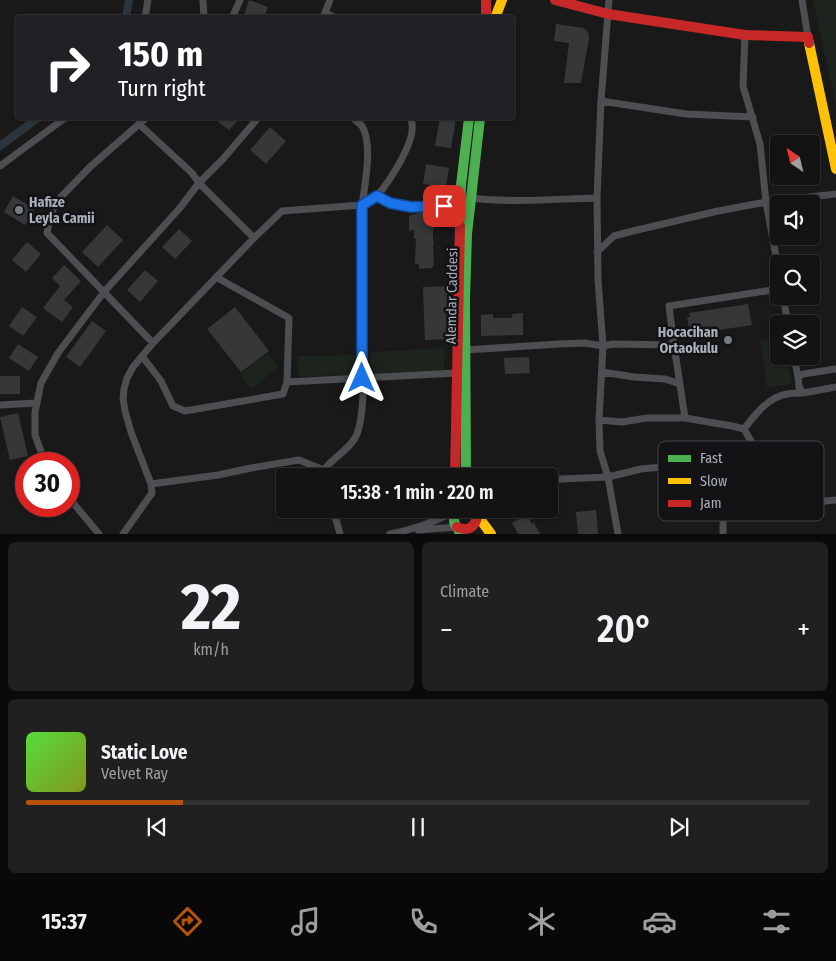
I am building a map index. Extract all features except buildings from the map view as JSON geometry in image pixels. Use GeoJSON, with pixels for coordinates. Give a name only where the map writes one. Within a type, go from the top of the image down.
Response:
{"type":"FeatureCollection","features":[{"type":"Feature","properties":{"kind":"main road"},"geometry":{"type":"LineString","coordinates":[[486,0],[486,15]]}},
{"type":"Feature","properties":{"kind":"main road"},"geometry":{"type":"LineString","coordinates":[[497,15],[502,0]]}},
{"type":"Feature","properties":{"kind":"main road"},"geometry":{"type":"LineString","coordinates":[[555,0],[608,14],[745,35],[808,37],[836,169]]}},
{"type":"Feature","properties":{"kind":"main road","name":"Alemdar Caddesi"},"geometry":{"type":"LineString","coordinates":[[456,468],[460,206],[469,120]]}},
{"type":"Feature","properties":{"kind":"main road","name":"Alemdar Caddesi"},"geometry":{"type":"LineString","coordinates":[[466,468],[465,299],[467,234],[480,120]]}},
{"type":"Feature","properties":{"kind":"main road"},"geometry":{"type":"LineString","coordinates":[[452,518],[458,530],[473,527],[476,524],[476,518]]}},
{"type":"Feature","properties":{"kind":"main road"},"geometry":{"type":"LineString","coordinates":[[481,518],[491,534]]}},
{"type":"Feature","properties":{"kind":"street"},"geometry":{"type":"LineString","coordinates":[[146,15],[148,0]]}},
{"type":"Feature","properties":{"kind":"street"},"geometry":{"type":"LineString","coordinates":[[203,0],[204,15]]}},
{"type":"Feature","properties":{"kind":"street"},"geometry":{"type":"LineString","coordinates":[[233,15],[240,0]]}},
{"type":"Feature","properties":{"kind":"street"},"geometry":{"type":"LineString","coordinates":[[324,15],[330,0]]}},
{"type":"Feature","properties":{"kind":"street"},"geometry":{"type":"LineString","coordinates":[[609,0],[600,101],[597,198],[598,280],[603,346],[599,420],[600,451],[608,477],[618,534]]}},
{"type":"Feature","properties":{"kind":"street"},"geometry":{"type":"LineString","coordinates":[[802,0],[808,37]]}},
{"type":"Feature","properties":{"kind":"street"},"geometry":{"type":"LineString","coordinates":[[745,35],[743,86],[760,144],[766,202],[776,255]]}},
{"type":"Feature","properties":{"kind":"street"},"geometry":{"type":"LineString","coordinates":[[600,101],[686,114],[752,117]]}},
{"type":"Feature","properties":{"kind":"street"},"geometry":{"type":"LineString","coordinates":[[0,166],[62,120]]}},
{"type":"Feature","properties":{"kind":"street"},"geometry":{"type":"LineString","coordinates":[[144,120],[91,166],[55,203],[47,233],[153,343]]}},
{"type":"Feature","properties":{"kind":"street"},"geometry":{"type":"LineString","coordinates":[[41,452],[35,435],[36,404],[41,383],[58,353],[104,292],[256,120]]}},
{"type":"Feature","properties":{"kind":"street"},"geometry":{"type":"LineString","coordinates":[[327,468],[330,462],[356,436],[361,418],[362,205],[368,163],[366,138],[362,126],[355,120]]}},
{"type":"Feature","properties":{"kind":"street"},"geometry":{"type":"LineString","coordinates":[[123,534],[152,493],[151,484],[125,411],[124,389],[132,368],[153,343],[216,277],[282,211],[362,205],[377,196],[388,183],[406,150],[412,120]]}},
{"type":"Feature","properties":{"kind":"street"},"geometry":{"type":"LineString","coordinates":[[139,124],[192,174],[254,238]]}},
{"type":"Feature","properties":{"kind":"street"},"geometry":{"type":"LineString","coordinates":[[597,252],[614,236],[633,231],[766,202],[836,194]]}},
{"type":"Feature","properties":{"kind":"street"},"geometry":{"type":"LineString","coordinates":[[377,196],[390,203],[411,207],[460,206]]}},
{"type":"Feature","properties":{"kind":"street"},"geometry":{"type":"LineString","coordinates":[[471,198],[514,200],[597,198]]}},
{"type":"Feature","properties":{"kind":"street"},"geometry":{"type":"LineString","coordinates":[[142,356],[160,381],[173,406],[185,412],[283,394],[287,382],[289,318],[216,277]]}},
{"type":"Feature","properties":{"kind":"street"},"geometry":{"type":"LineString","coordinates":[[685,418],[669,306],[770,290]]}},
{"type":"Feature","properties":{"kind":"street"},"geometry":{"type":"LineString","coordinates":[[465,350],[559,344],[603,346],[613,344],[674,345]]}},
{"type":"Feature","properties":{"kind":"street"},"geometry":{"type":"LineString","coordinates":[[796,365],[799,387],[803,393]]}},
{"type":"Feature","properties":{"kind":"street"},"geometry":{"type":"LineString","coordinates":[[798,377],[803,374],[836,369]]}},
{"type":"Feature","properties":{"kind":"street"},"geometry":{"type":"LineString","coordinates":[[602,372],[665,379],[680,384]]}},
{"type":"Feature","properties":{"kind":"street"},"geometry":{"type":"LineString","coordinates":[[287,382],[456,373]]}},
{"type":"Feature","properties":{"kind":"street"},"geometry":{"type":"LineString","coordinates":[[744,430],[761,408],[785,394],[836,387]]}},
{"type":"Feature","properties":{"kind":"street"},"geometry":{"type":"LineString","coordinates":[[0,405],[36,404]]}},
{"type":"Feature","properties":{"kind":"street"},"geometry":{"type":"LineString","coordinates":[[599,420],[622,422],[647,418],[685,418],[732,426],[744,430],[750,441]]}},
{"type":"Feature","properties":{"kind":"street"},"geometry":{"type":"LineString","coordinates":[[151,484],[218,475],[299,460],[315,468]]}},
{"type":"Feature","properties":{"kind":"street"},"geometry":{"type":"LineString","coordinates":[[558,480],[608,477],[641,469],[658,467]]}},
{"type":"Feature","properties":{"kind":"street"},"geometry":{"type":"LineString","coordinates":[[80,512],[97,533]]}},
{"type":"Feature","properties":{"kind":"street"},"geometry":{"type":"LineString","coordinates":[[335,518],[340,534]]}},
{"type":"Feature","properties":{"kind":"street"},"geometry":{"type":"LineString","coordinates":[[390,534],[410,530],[440,518]]}},
{"type":"Feature","properties":{"kind":"street"},"geometry":{"type":"LineString","coordinates":[[723,521],[723,534]]}},
{"type":"Feature","properties":{"kind":"street"},"geometry":{"type":"LineString","coordinates":[[410,530],[458,530]]}},
{"type":"Feature","properties":{"kind":"shaded area"},"geometry":{"type":"Polygon","coordinates":[[[813,0],[836,0],[836,106],[813,0]]]}},
{"type":"Feature","properties":{"kind":"shaded area"},"geometry":{"type":"Polygon","coordinates":[[[770,338],[770,365],[789,365],[792,384],[767,388],[760,340],[770,338]]]}},
{"type":"Feature","properties":{"kind":"shaded area"},"geometry":{"type":"Polygon","coordinates":[[[445,348],[444,370],[368,374],[370,352],[445,348]]]}},
{"type":"Feature","properties":{"kind":"shaded area"},"geometry":{"type":"Polygon","coordinates":[[[268,353],[279,367],[251,389],[240,374],[268,353]]]}},
{"type":"Feature","properties":{"kind":"shaded area"},"geometry":{"type":"Polygon","coordinates":[[[357,355],[357,375],[298,376],[297,356],[357,355]]]}},
{"type":"Feature","properties":{"kind":"waterway"},"geometry":{"type":"LineString","coordinates":[[126,15],[129,0]]}},
{"type":"Feature","properties":{"kind":"waterway"},"geometry":{"type":"LineString","coordinates":[[0,146],[35,120]]}},
{"type":"Feature","properties":{"kind":"traffic: fast"},"geometry":{"type":"LineString","coordinates":[[460,226],[461,185],[469,120]]}},
{"type":"Feature","properties":{"kind":"traffic: fast"},"geometry":{"type":"LineString","coordinates":[[466,468],[465,299],[467,234],[480,120]]}},
{"type":"Feature","properties":{"kind":"traffic: fast"},"geometry":{"type":"LineString","coordinates":[[454,518],[460,533]]}},
{"type":"Feature","properties":{"kind":"traffic: slow"},"geometry":{"type":"LineString","coordinates":[[496,15],[502,0]]}},
{"type":"Feature","properties":{"kind":"traffic: slow"},"geometry":{"type":"LineString","coordinates":[[809,43],[836,169]]}},
{"type":"Feature","properties":{"kind":"traffic: slow"},"geometry":{"type":"LineString","coordinates":[[479,518],[491,534]]}},
{"type":"Feature","properties":{"kind":"traffic: jam"},"geometry":{"type":"LineString","coordinates":[[486,0],[486,15]]}},
{"type":"Feature","properties":{"kind":"traffic: jam"},"geometry":{"type":"LineString","coordinates":[[555,0],[608,14],[745,35],[808,37],[809,43]]}},
{"type":"Feature","properties":{"kind":"traffic: jam"},"geometry":{"type":"LineString","coordinates":[[455,468],[460,226]]}},
{"type":"Feature","properties":{"kind":"traffic: jam"},"geometry":{"type":"LineString","coordinates":[[457,527],[468,529],[475,523],[476,518]]}},
{"type":"Feature","properties":{"kind":"place","name":"Hafize Leyla Camii"},"geometry":{"type":"Point","coordinates":[19,210]}},
{"type":"Feature","properties":{"kind":"place","name":"Hocacihan Ortaokulu"},"geometry":{"type":"Point","coordinates":[728,340]}},
{"type":"Feature","properties":{"kind":"route"},"geometry":{"type":"LineString","coordinates":[[362,378],[362,205],[377,196],[390,203],[411,207],[444,206]]}}]}
